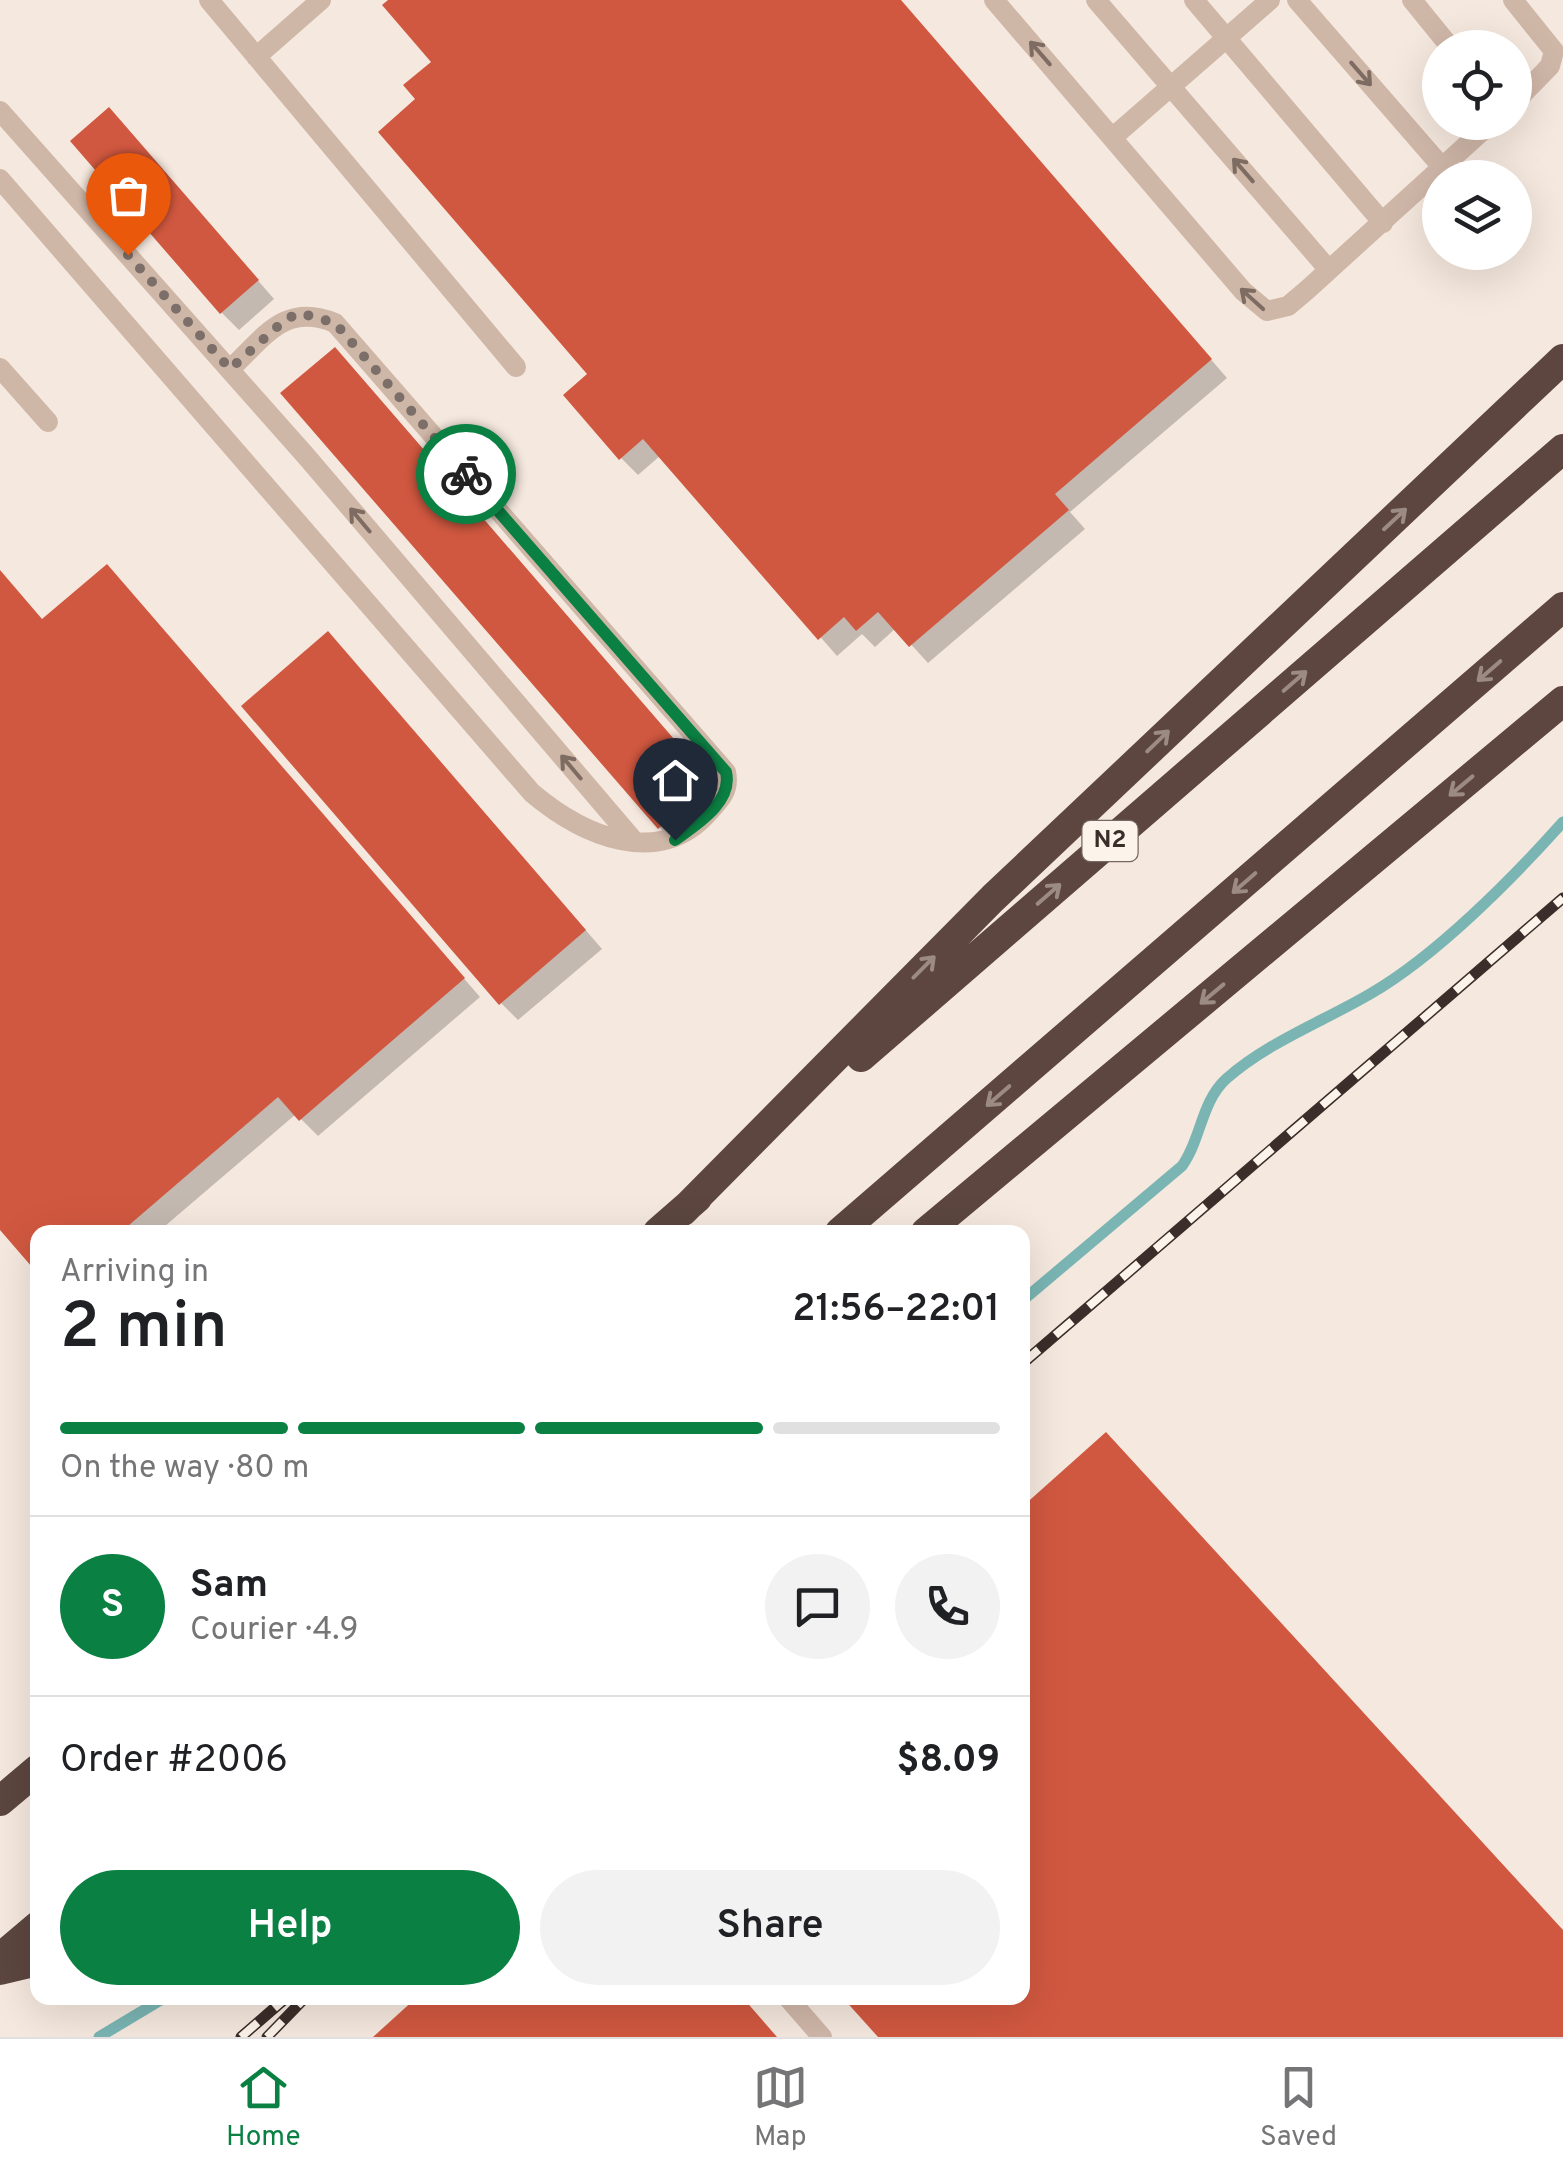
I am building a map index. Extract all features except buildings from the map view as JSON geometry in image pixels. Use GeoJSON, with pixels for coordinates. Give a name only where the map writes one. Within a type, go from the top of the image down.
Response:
{"type":"FeatureCollection","features":[{"type":"Feature","properties":{"kind":"highway"},"geometry":{"type":"LineString","coordinates":[[683,1210],[993,898],[1563,359]]}},
{"type":"Feature","properties":{"kind":"highway","name":"N2"},"geometry":{"type":"LineString","coordinates":[[666,1225],[1563,450]]}},
{"type":"Feature","properties":{"kind":"highway"},"geometry":{"type":"LineString","coordinates":[[848,1225],[1563,607]]}},
{"type":"Feature","properties":{"kind":"highway"},"geometry":{"type":"LineString","coordinates":[[934,1225],[1563,701]]}},
{"type":"Feature","properties":{"kind":"highway"},"geometry":{"type":"LineString","coordinates":[[0,1802],[30,1776]]}},
{"type":"Feature","properties":{"kind":"highway"},"geometry":{"type":"LineString","coordinates":[[0,1958],[30,1933]]}},
{"type":"Feature","properties":{"kind":"highway"},"geometry":{"type":"LineString","coordinates":[[0,1970],[30,1963]]}},
{"type":"Feature","properties":{"kind":"lane"},"geometry":{"type":"LineString","coordinates":[[209,0],[516,367]]}},
{"type":"Feature","properties":{"kind":"lane"},"geometry":{"type":"LineString","coordinates":[[256,57],[321,0]]}},
{"type":"Feature","properties":{"kind":"lane"},"geometry":{"type":"LineString","coordinates":[[994,0],[1259,307],[1267,311],[1288,306],[1422,186]]}},
{"type":"Feature","properties":{"kind":"lane"},"geometry":{"type":"LineString","coordinates":[[1096,0],[1329,270]]}},
{"type":"Feature","properties":{"kind":"lane"},"geometry":{"type":"LineString","coordinates":[[1194,0],[1383,223]]}},
{"type":"Feature","properties":{"kind":"lane"},"geometry":{"type":"LineString","coordinates":[[1112,138],[1270,0]]}},
{"type":"Feature","properties":{"kind":"lane"},"geometry":{"type":"LineString","coordinates":[[1297,0],[1436,160]]}},
{"type":"Feature","properties":{"kind":"lane"},"geometry":{"type":"LineString","coordinates":[[1412,0],[1436,30]]}},
{"type":"Feature","properties":{"kind":"lane"},"geometry":{"type":"LineString","coordinates":[[1512,0],[1554,51],[1550,66],[1532,85]]}},
{"type":"Feature","properties":{"kind":"lane"},"geometry":{"type":"LineString","coordinates":[[0,112],[230,369],[634,842]]}},
{"type":"Feature","properties":{"kind":"lane"},"geometry":{"type":"LineString","coordinates":[[1450,160],[1472,140]]}},
{"type":"Feature","properties":{"kind":"lane"},"geometry":{"type":"LineString","coordinates":[[0,179],[532,793],[562,818],[595,834],[652,845],[675,840],[702,821],[726,793],[728,782],[716,759],[335,323],[300,313],[286,319],[230,369]]}},
{"type":"Feature","properties":{"kind":"lane"},"geometry":{"type":"LineString","coordinates":[[0,368],[48,422]]}},
{"type":"Feature","properties":{"kind":"lane"},"geometry":{"type":"LineString","coordinates":[[794,2005],[822,2037]]}},
{"type":"Feature","properties":{"kind":"waterway"},"geometry":{"type":"LineString","coordinates":[[1030,1294],[1182,1166],[1211,1099],[1226,1079],[1259,1054],[1370,994],[1421,959],[1497,891],[1563,822]]}},
{"type":"Feature","properties":{"kind":"waterway"},"geometry":{"type":"LineString","coordinates":[[99,2037],[152,2005]]}},
{"type":"Feature","properties":{"kind":"railway"},"geometry":{"type":"LineString","coordinates":[[1030,1357],[1563,898]]}},
{"type":"Feature","properties":{"kind":"railway"},"geometry":{"type":"LineString","coordinates":[[241,2037],[278,2005]]}},
{"type":"Feature","properties":{"kind":"railway"},"geometry":{"type":"LineString","coordinates":[[267,2037],[298,2005]]}},
{"type":"Feature","properties":{"kind":"way so far"},"geometry":{"type":"LineString","coordinates":[[128,255],[230,369],[286,319],[300,313],[335,323],[466,474]]}},
{"type":"Feature","properties":{"kind":"route"},"geometry":{"type":"LineString","coordinates":[[466,474],[726,772],[726,793],[702,821],[675,840]]}}]}
